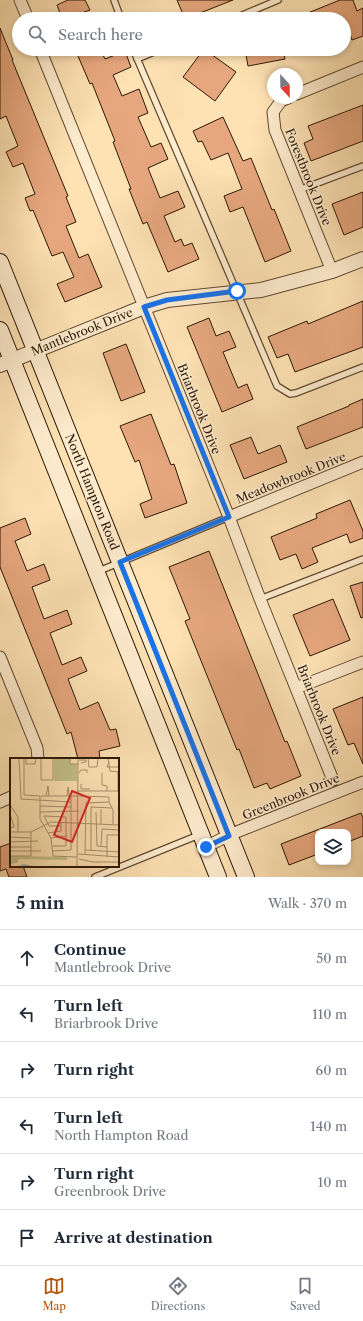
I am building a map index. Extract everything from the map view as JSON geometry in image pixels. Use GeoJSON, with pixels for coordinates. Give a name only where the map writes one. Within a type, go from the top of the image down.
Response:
{"type":"FeatureCollection","features":[{"type":"Feature","properties":{"kind":"main road","name":"North Hampton Road"},"geometry":{"type":"LineString","coordinates":[[0,262],[246,877]]}},
{"type":"Feature","properties":{"kind":"main road","name":"North Hampton Road"},"geometry":{"type":"LineString","coordinates":[[0,330],[6,362],[97,572],[218,877]]}},
{"type":"Feature","properties":{"kind":"street"},"geometry":{"type":"LineString","coordinates":[[20,0],[25,12]]}},
{"type":"Feature","properties":{"kind":"street","name":"Briarbrook Drive"},"geometry":{"type":"LineString","coordinates":[[43,56],[229,517],[260,599],[333,780]]}},
{"type":"Feature","properties":{"kind":"street"},"geometry":{"type":"LineString","coordinates":[[303,92],[363,67]]}},
{"type":"Feature","properties":{"kind":"street","name":"Forestbrook Drive"},"geometry":{"type":"LineString","coordinates":[[279,104],[273,112],[275,130],[332,271]]}},
{"type":"Feature","properties":{"kind":"street","name":"Mantlebrook Drive"},"geometry":{"type":"LineString","coordinates":[[6,362],[144,307],[167,300],[237,291],[261,290],[332,271],[363,259]]}},
{"type":"Feature","properties":{"kind":"street","name":"Meadowbrook Drive"},"geometry":{"type":"LineString","coordinates":[[229,517],[363,462]]}},
{"type":"Feature","properties":{"kind":"street"},"geometry":{"type":"LineString","coordinates":[[0,657],[37,748],[38,758]]}},
{"type":"Feature","properties":{"kind":"street"},"geometry":{"type":"LineString","coordinates":[[296,688],[363,662]]}},
{"type":"Feature","properties":{"kind":"street","name":"Greenbrook Drive"},"geometry":{"type":"LineString","coordinates":[[204,840],[229,836],[363,782]]}},
{"type":"Feature","properties":{"kind":"street"},"geometry":{"type":"LineString","coordinates":[[0,802],[10,797]]}},
{"type":"Feature","properties":{"kind":"lane"},"geometry":{"type":"LineString","coordinates":[[114,0],[118,12]]}},
{"type":"Feature","properties":{"kind":"lane"},"geometry":{"type":"LineString","coordinates":[[250,12],[278,0]]}},
{"type":"Feature","properties":{"kind":"lane"},"geometry":{"type":"LineString","coordinates":[[136,56],[277,386],[290,394],[296,393],[363,367]]}},
{"type":"Feature","properties":{"kind":"lane"},"geometry":{"type":"LineString","coordinates":[[137,59],[144,56]]}},
{"type":"Feature","properties":{"kind":"lane"},"geometry":{"type":"LineString","coordinates":[[300,190],[363,166]]}},
{"type":"Feature","properties":{"kind":"lane"},"geometry":{"type":"LineString","coordinates":[[97,572],[229,517]]}},
{"type":"Feature","properties":{"kind":"lane"},"geometry":{"type":"LineString","coordinates":[[260,599],[363,559]]}},
{"type":"Feature","properties":{"kind":"lane"},"geometry":{"type":"LineString","coordinates":[[95,877],[204,840]]}},
{"type":"Feature","properties":{"kind":"building"},"geometry":{"type":"Polygon","coordinates":[[[68,0],[85,0],[90,10],[84,12],[60,12],[57,5],[68,0]]]}},
{"type":"Feature","properties":{"kind":"building"},"geometry":{"type":"Polygon","coordinates":[[[177,0],[233,0],[203,12],[182,12],[177,0]]]}},
{"type":"Feature","properties":{"kind":"building"},"geometry":{"type":"Polygon","coordinates":[[[340,0],[353,0],[357,11],[363,8],[363,36],[352,40],[351,12],[310,12],[340,0]]]}},
{"type":"Feature","properties":{"kind":"building"},"geometry":{"type":"Polygon","coordinates":[[[0,28],[68,196],[66,197],[76,222],[66,226],[79,258],[88,254],[102,287],[65,302],[57,284],[74,277],[63,252],[52,256],[33,210],[30,211],[25,198],[35,194],[23,163],[13,167],[6,152],[18,146],[6,116],[0,119],[0,28]]]}},
{"type":"Feature","properties":{"kind":"building"},"geometry":{"type":"Polygon","coordinates":[[[78,56],[104,56],[105,59],[112,56],[127,56],[131,67],[113,75],[122,96],[139,89],[148,113],[138,117],[151,147],[161,143],[168,159],[148,168],[160,198],[178,191],[185,207],[164,216],[175,242],[181,239],[184,246],[192,243],[199,259],[168,272],[147,222],[143,224],[113,142],[115,141],[92,83],[90,84],[78,56]]]}},
{"type":"Feature","properties":{"kind":"building"},"geometry":{"type":"Polygon","coordinates":[[[199,56],[214,56],[236,72],[215,101],[183,77],[199,56]]]}},
{"type":"Feature","properties":{"kind":"building"},"geometry":{"type":"Polygon","coordinates":[[[246,56],[284,56],[285,59],[248,66],[246,56]]]}},
{"type":"Feature","properties":{"kind":"building"},"geometry":{"type":"Polygon","coordinates":[[[363,105],[363,141],[311,161],[304,143],[313,139],[308,126],[363,105]]]}},
{"type":"Feature","properties":{"kind":"building"},"geometry":{"type":"Polygon","coordinates":[[[223,117],[243,161],[251,158],[272,210],[274,209],[291,251],[265,262],[243,207],[230,212],[224,196],[242,189],[228,153],[211,160],[202,141],[198,142],[193,131],[223,117]]]}},
{"type":"Feature","properties":{"kind":"building"},"geometry":{"type":"Polygon","coordinates":[[[363,192],[363,227],[344,235],[332,204],[363,192]]]}},
{"type":"Feature","properties":{"kind":"building"},"geometry":{"type":"Polygon","coordinates":[[[363,301],[363,347],[295,372],[288,354],[277,358],[268,337],[307,321],[308,324],[363,301]]]}},
{"type":"Feature","properties":{"kind":"building"},"geometry":{"type":"Polygon","coordinates":[[[209,318],[216,336],[229,331],[236,347],[223,352],[238,388],[247,384],[253,399],[222,412],[187,327],[209,318]]]}},
{"type":"Feature","properties":{"kind":"building"},"geometry":{"type":"Polygon","coordinates":[[[126,344],[145,392],[121,401],[103,353],[126,344]]]}},
{"type":"Feature","properties":{"kind":"building"},"geometry":{"type":"Polygon","coordinates":[[[363,399],[363,427],[306,449],[297,427],[363,399]]]}},
{"type":"Feature","properties":{"kind":"building"},"geometry":{"type":"Polygon","coordinates":[[[151,414],[171,465],[174,464],[187,503],[145,518],[140,504],[152,499],[139,460],[135,462],[120,426],[151,414]]]}},
{"type":"Feature","properties":{"kind":"building"},"geometry":{"type":"Polygon","coordinates":[[[251,437],[258,454],[280,445],[287,462],[244,479],[230,445],[251,437]]]}},
{"type":"Feature","properties":{"kind":"building"},"geometry":{"type":"Polygon","coordinates":[[[350,500],[363,531],[363,538],[350,543],[347,534],[312,548],[318,562],[302,569],[296,554],[280,560],[271,537],[317,518],[316,514],[350,500]]]}},
{"type":"Feature","properties":{"kind":"building"},"geometry":{"type":"Polygon","coordinates":[[[25,518],[31,534],[15,541],[27,571],[44,564],[50,580],[32,587],[44,619],[67,610],[72,624],[50,633],[62,665],[81,657],[87,671],[68,679],[80,710],[98,702],[110,730],[116,729],[120,746],[99,751],[100,758],[78,758],[71,732],[67,734],[0,567],[0,528],[25,518]]]}},
{"type":"Feature","properties":{"kind":"building"},"geometry":{"type":"Polygon","coordinates":[[[209,551],[285,742],[287,741],[301,776],[270,789],[267,783],[254,788],[239,749],[237,750],[185,621],[190,619],[169,567],[209,551]]]}},
{"type":"Feature","properties":{"kind":"building"},"geometry":{"type":"Polygon","coordinates":[[[363,582],[363,617],[361,618],[350,586],[363,582]]]}},
{"type":"Feature","properties":{"kind":"building"},"geometry":{"type":"Polygon","coordinates":[[[333,599],[350,640],[310,656],[293,615],[333,599]]]}},
{"type":"Feature","properties":{"kind":"building"},"geometry":{"type":"Polygon","coordinates":[[[363,697],[363,764],[354,743],[348,745],[333,709],[363,697]]]}},
{"type":"Feature","properties":{"kind":"building"},"geometry":{"type":"Polygon","coordinates":[[[361,813],[363,818],[363,836],[351,841],[351,829],[320,829],[361,813]]]}},
{"type":"Feature","properties":{"kind":"building"},"geometry":{"type":"Polygon","coordinates":[[[315,831],[315,855],[289,865],[281,844],[315,831]]]}},
{"type":"Feature","properties":{"kind":"building"},"geometry":{"type":"Polygon","coordinates":[[[10,843],[10,867],[23,867],[27,877],[9,877],[6,869],[0,871],[0,847],[10,843]]]}},
{"type":"Feature","properties":{"kind":"route"},"geometry":{"type":"LineString","coordinates":[[206,847],[229,836],[120,562],[229,517],[144,307],[167,300],[237,291]]}}]}
